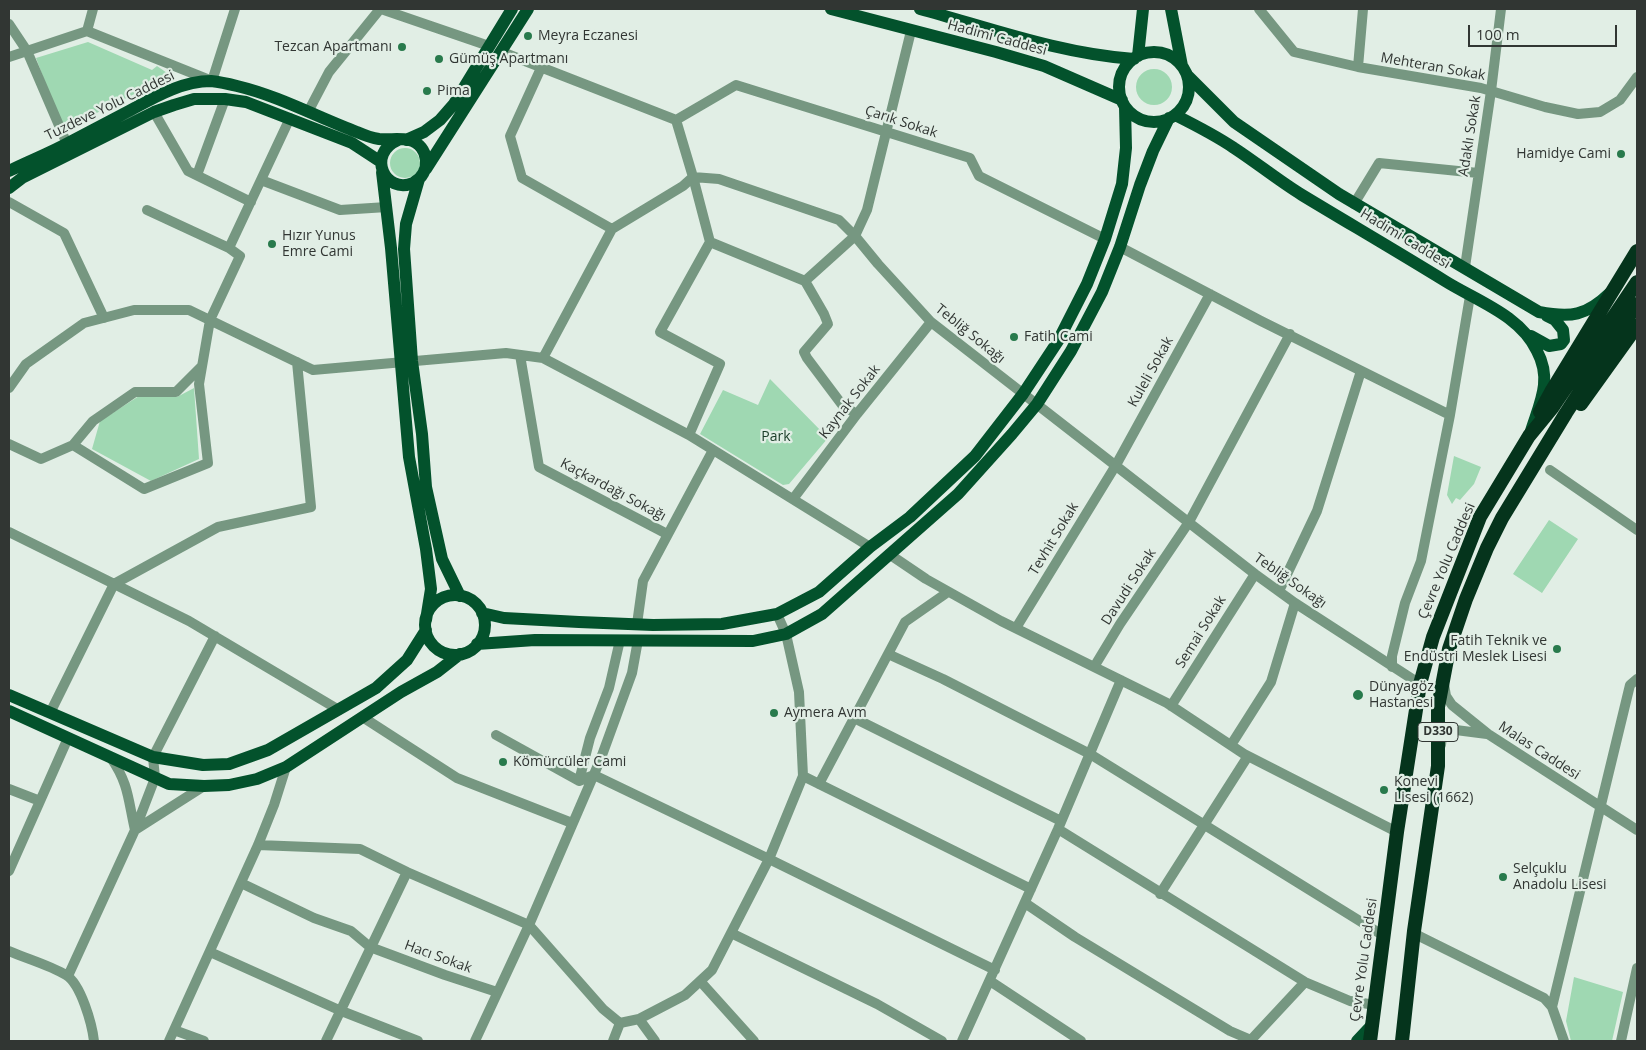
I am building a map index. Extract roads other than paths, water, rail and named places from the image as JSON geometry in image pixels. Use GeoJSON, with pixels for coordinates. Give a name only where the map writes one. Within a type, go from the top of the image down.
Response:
{"type":"FeatureCollection","features":[{"type":"Feature","properties":{"kind":"highway"},"geometry":{"type":"LineString","coordinates":[[1529,436],[1550,392],[1637,251]]}},
{"type":"Feature","properties":{"kind":"highway","name":"D330"},"geometry":{"type":"LineString","coordinates":[[1402,1040],[1414,931],[1438,766],[1438,707],[1449,649],[1466,599],[1487,548],[1502,518],[1547,445],[1594,389],[1631,313],[1637,282]]}},
{"type":"Feature","properties":{"kind":"highway","name":"Çevre Yolu Caddesi"},"geometry":{"type":"LineString","coordinates":[[1370,1041],[1397,832],[1420,684],[1433,637],[1480,517],[1529,436],[1631,313]]}},
{"type":"Feature","properties":{"kind":"main road"},"geometry":{"type":"LineString","coordinates":[[460,596],[442,559],[426,487],[422,434],[406,362],[382,165],[386,148],[424,132],[440,120],[454,104],[512,9]]}},
{"type":"Feature","properties":{"kind":"main road"},"geometry":{"type":"LineString","coordinates":[[382,165],[385,176],[397,184],[405,185],[421,176],[528,9]]}},
{"type":"Feature","properties":{"kind":"main road","name":"Hadimi Caddesi"},"geometry":{"type":"LineString","coordinates":[[831,9],[1044,66],[1124,103]]}},
{"type":"Feature","properties":{"kind":"main road","name":"Hadimi Caddesi"},"geometry":{"type":"LineString","coordinates":[[920,9],[1068,50],[1107,57],[1136,57]]}},
{"type":"Feature","properties":{"kind":"main road"},"geometry":{"type":"LineString","coordinates":[[1136,57],[1143,9]]}},
{"type":"Feature","properties":{"kind":"main road"},"geometry":{"type":"LineString","coordinates":[[1124,103],[1139,118],[1149,121],[1160,121],[1172,116],[1183,106],[1188,96],[1189,84],[1170,9]]}},
{"type":"Feature","properties":{"kind":"main road"},"geometry":{"type":"LineString","coordinates":[[482,613],[504,618],[637,624],[722,624],[777,614],[819,592],[870,547],[910,517],[975,456],[1023,394],[1058,341],[1087,284],[1105,239],[1122,184],[1126,148],[1124,103],[1119,88],[1121,77],[1126,67],[1136,57],[1158,52],[1176,59],[1185,70]]}},
{"type":"Feature","properties":{"kind":"main road","name":"Hadimi Caddesi"},"geometry":{"type":"LineString","coordinates":[[1185,70],[1234,122],[1354,204],[1465,267],[1539,312],[1570,316],[1596,304],[1613,290]]}},
{"type":"Feature","properties":{"kind":"main road","name":"Tuzdeve Yolu Caddesi"},"geometry":{"type":"LineString","coordinates":[[9,171],[67,144],[170,90],[194,83],[212,81],[254,90],[378,139],[402,140]]}},
{"type":"Feature","properties":{"kind":"main road","name":"Tuzdeve Yolu Caddesi"},"geometry":{"type":"LineString","coordinates":[[9,188],[22,178],[154,112],[194,99],[225,99],[246,102],[352,143],[382,165]]}},
{"type":"Feature","properties":{"kind":"main road"},"geometry":{"type":"LineString","coordinates":[[477,644],[534,640],[753,641],[786,634],[822,614],[958,494],[1037,404],[1071,351],[1102,292],[1120,247],[1140,185],[1172,116]]}},
{"type":"Feature","properties":{"kind":"main road","name":"Hadimi Caddesi"},"geometry":{"type":"LineString","coordinates":[[1172,116],[1232,147],[1300,194],[1500,312],[1526,333],[1538,351],[1546,375],[1545,385],[1529,436]]}},
{"type":"Feature","properties":{"kind":"main road"},"geometry":{"type":"LineString","coordinates":[[402,140],[413,141],[424,151],[426,158],[426,166],[406,224],[404,249],[409,457],[426,549],[431,589],[426,625],[429,638],[434,646],[442,652],[460,654]]}},
{"type":"Feature","properties":{"kind":"main road"},"geometry":{"type":"LineString","coordinates":[[1526,333],[1549,346],[1557,346],[1564,340],[1564,334],[1560,325],[1539,312]]}},
{"type":"Feature","properties":{"kind":"main road"},"geometry":{"type":"LineString","coordinates":[[9,695],[153,756],[203,765],[229,764],[268,750],[376,688],[407,660],[426,625],[429,611],[442,598],[460,596],[469,599],[477,605],[482,613],[484,629],[477,644],[472,649],[460,654],[436,672],[401,692],[364,718],[286,767],[257,779],[229,785],[169,784],[9,711]]}},
{"type":"Feature","properties":{"kind":"main road"},"geometry":{"type":"LineString","coordinates":[[1357,1041],[1372,1024]]}},
{"type":"Feature","properties":{"kind":"street"},"geometry":{"type":"LineString","coordinates":[[87,30],[94,9]]}},
{"type":"Feature","properties":{"kind":"street"},"geometry":{"type":"LineString","coordinates":[[9,57],[87,30],[212,81],[235,9]]}},
{"type":"Feature","properties":{"kind":"street"},"geometry":{"type":"LineString","coordinates":[[308,112],[329,72],[380,9],[489,46]]}},
{"type":"Feature","properties":{"kind":"street","name":"Mehteran Sokak"},"geometry":{"type":"LineString","coordinates":[[1259,9],[1294,52],[1358,67],[1481,88],[1545,107],[1578,114],[1600,112],[1620,100],[1637,80]]}},
{"type":"Feature","properties":{"kind":"street"},"geometry":{"type":"LineString","coordinates":[[1358,67],[1363,9]]}},
{"type":"Feature","properties":{"kind":"street","name":"Adaklı Sokak"},"geometry":{"type":"LineString","coordinates":[[1465,267],[1501,9]]}},
{"type":"Feature","properties":{"kind":"street"},"geometry":{"type":"LineString","coordinates":[[9,24],[26,51],[67,144]]}},
{"type":"Feature","properties":{"kind":"street"},"geometry":{"type":"LineString","coordinates":[[805,282],[855,236],[867,210],[911,31]]}},
{"type":"Feature","properties":{"kind":"street"},"geometry":{"type":"LineString","coordinates":[[502,52],[676,120],[710,242],[660,332],[720,364],[689,435]]}},
{"type":"Feature","properties":{"kind":"street"},"geometry":{"type":"LineString","coordinates":[[541,68],[510,136],[522,178],[612,229]]}},
{"type":"Feature","properties":{"kind":"street","name":"Çarık Sokak"},"geometry":{"type":"LineString","coordinates":[[676,120],[736,84],[970,158],[979,176],[1105,239]]}},
{"type":"Feature","properties":{"kind":"street"},"geometry":{"type":"LineString","coordinates":[[197,176],[225,99]]}},
{"type":"Feature","properties":{"kind":"street"},"geometry":{"type":"LineString","coordinates":[[154,112],[188,171],[250,202]]}},
{"type":"Feature","properties":{"kind":"street"},"geometry":{"type":"LineString","coordinates":[[229,248],[290,118]]}},
{"type":"Feature","properties":{"kind":"street"},"geometry":{"type":"LineString","coordinates":[[1354,204],[1378,163],[1478,173]]}},
{"type":"Feature","properties":{"kind":"street"},"geometry":{"type":"LineString","coordinates":[[543,358],[612,229],[683,186],[693,177]]}},
{"type":"Feature","properties":{"kind":"street","name":"Tebliğ Sokağı"},"geometry":{"type":"LineString","coordinates":[[693,177],[719,178],[839,220],[931,322],[1254,574],[1295,603],[1420,684]]}},
{"type":"Feature","properties":{"kind":"street"},"geometry":{"type":"LineString","coordinates":[[261,180],[340,210],[387,207]]}},
{"type":"Feature","properties":{"kind":"street"},"geometry":{"type":"LineString","coordinates":[[9,202],[64,233],[104,318]]}},
{"type":"Feature","properties":{"kind":"street"},"geometry":{"type":"LineString","coordinates":[[73,444],[144,489],[208,464],[199,384],[210,320],[240,256],[229,248],[147,210]]}},
{"type":"Feature","properties":{"kind":"street"},"geometry":{"type":"LineString","coordinates":[[710,242],[805,282],[828,324],[804,352],[843,406],[857,414]]}},
{"type":"Feature","properties":{"kind":"street"},"geometry":{"type":"LineString","coordinates":[[1120,247],[1450,415]]}},
{"type":"Feature","properties":{"kind":"street","name":"Kuleli Sokak"},"geometry":{"type":"LineString","coordinates":[[1116,465],[1210,294]]}},
{"type":"Feature","properties":{"kind":"street"},"geometry":{"type":"LineString","coordinates":[[1392,667],[1392,656],[1405,603],[1421,561],[1450,415],[1470,296]]}},
{"type":"Feature","properties":{"kind":"street"},"geometry":{"type":"LineString","coordinates":[[9,388],[26,364],[84,323],[134,310],[189,310],[313,370],[506,353],[543,358],[689,435],[870,547]]}},
{"type":"Feature","properties":{"kind":"street","name":"Kaynak Sokak"},"geometry":{"type":"LineString","coordinates":[[793,499],[857,414],[931,322]]}},
{"type":"Feature","properties":{"kind":"street","name":"Davudi Sokak"},"geometry":{"type":"LineString","coordinates":[[1094,667],[1120,624],[1189,522],[1290,334]]}},
{"type":"Feature","properties":{"kind":"street","name":"Kaçkardağı Sokağı"},"geometry":{"type":"LineString","coordinates":[[520,355],[539,467],[667,534]]}},
{"type":"Feature","properties":{"kind":"street"},"geometry":{"type":"LineString","coordinates":[[50,713],[114,584],[218,527],[311,507],[297,362]]}},
{"type":"Feature","properties":{"kind":"street"},"geometry":{"type":"LineString","coordinates":[[9,444],[41,459],[73,444],[93,421],[135,392],[176,392],[202,366]]}},
{"type":"Feature","properties":{"kind":"street"},"geometry":{"type":"LineString","coordinates":[[1279,591],[1317,511],[1361,371]]}},
{"type":"Feature","properties":{"kind":"street"},"geometry":{"type":"LineString","coordinates":[[637,624],[643,581],[713,450]]}},
{"type":"Feature","properties":{"kind":"street","name":"Tevhit Sokak"},"geometry":{"type":"LineString","coordinates":[[1016,628],[1116,465]]}},
{"type":"Feature","properties":{"kind":"street"},"geometry":{"type":"LineString","coordinates":[[1550,470],[1637,530]]}},
{"type":"Feature","properties":{"kind":"street"},"geometry":{"type":"LineString","coordinates":[[9,532],[189,620],[339,710]]}},
{"type":"Feature","properties":{"kind":"street"},"geometry":{"type":"LineString","coordinates":[[889,554],[948,592],[1171,706],[1248,756],[1397,832]]}},
{"type":"Feature","properties":{"kind":"street","name":"Semai Sokak"},"geometry":{"type":"LineString","coordinates":[[1171,706],[1254,574]]}},
{"type":"Feature","properties":{"kind":"street"},"geometry":{"type":"LineString","coordinates":[[819,784],[905,622],[948,592]]}},
{"type":"Feature","properties":{"kind":"street"},"geometry":{"type":"LineString","coordinates":[[1230,745],[1271,682],[1295,603]]}},
{"type":"Feature","properties":{"kind":"street"},"geometry":{"type":"LineString","coordinates":[[258,845],[360,849],[407,872],[529,925],[603,1009],[620,1022],[639,1019],[685,995],[712,970],[769,859],[803,776],[799,692],[786,634],[777,614]]}},
{"type":"Feature","properties":{"kind":"street"},"geometry":{"type":"LineString","coordinates":[[68,976],[135,830],[154,778],[153,756],[215,636]]}},
{"type":"Feature","properties":{"kind":"street"},"geometry":{"type":"LineString","coordinates":[[579,781],[590,738],[609,688],[620,640]]}},
{"type":"Feature","properties":{"kind":"street"},"geometry":{"type":"LineString","coordinates":[[475,1041],[529,925],[594,775],[632,673],[638,640]]}},
{"type":"Feature","properties":{"kind":"street"},"geometry":{"type":"LineString","coordinates":[[888,654],[943,679],[1090,754],[1384,936]]}},
{"type":"Feature","properties":{"kind":"street","name":"Malas Caddesi"},"geometry":{"type":"LineString","coordinates":[[1442,678],[1446,696],[1452,705],[1488,734],[1601,803],[1637,830]]}},
{"type":"Feature","properties":{"kind":"street"},"geometry":{"type":"LineString","coordinates":[[1552,1007],[1630,684],[1637,679]]}},
{"type":"Feature","properties":{"kind":"street"},"geometry":{"type":"LineString","coordinates":[[962,1041],[1060,825],[1121,680]]}},
{"type":"Feature","properties":{"kind":"street"},"geometry":{"type":"LineString","coordinates":[[364,718],[457,778],[572,823]]}},
{"type":"Feature","properties":{"kind":"street"},"geometry":{"type":"LineString","coordinates":[[854,718],[1060,825],[1160,894],[1305,982],[1350,1001],[1375,1005]]}},
{"type":"Feature","properties":{"kind":"street"},"geometry":{"type":"LineString","coordinates":[[1438,766],[1442,737],[1448,728],[1488,734]]}},
{"type":"Feature","properties":{"kind":"street"},"geometry":{"type":"LineString","coordinates":[[496,735],[579,781]]}},
{"type":"Feature","properties":{"kind":"street"},"geometry":{"type":"LineString","coordinates":[[9,871],[68,738]]}},
{"type":"Feature","properties":{"kind":"street"},"geometry":{"type":"LineString","coordinates":[[1160,894],[1248,756]]}},
{"type":"Feature","properties":{"kind":"street"},"geometry":{"type":"LineString","coordinates":[[111,758],[121,773],[128,789],[135,830]]}},
{"type":"Feature","properties":{"kind":"street"},"geometry":{"type":"LineString","coordinates":[[169,1041],[258,845],[274,805],[286,767]]}},
{"type":"Feature","properties":{"kind":"street"},"geometry":{"type":"LineString","coordinates":[[579,781],[594,775],[995,970]]}},
{"type":"Feature","properties":{"kind":"street"},"geometry":{"type":"LineString","coordinates":[[803,776],[1031,889]]}},
{"type":"Feature","properties":{"kind":"street"},"geometry":{"type":"LineString","coordinates":[[135,830],[204,786]]}},
{"type":"Feature","properties":{"kind":"street"},"geometry":{"type":"LineString","coordinates":[[9,789],[40,801]]}},
{"type":"Feature","properties":{"kind":"street"},"geometry":{"type":"LineString","coordinates":[[326,1041],[339,1010],[407,872]]}},
{"type":"Feature","properties":{"kind":"street","name":"Hacı Sokak"},"geometry":{"type":"LineString","coordinates":[[241,883],[314,918],[351,931],[370,947],[497,992]]}},
{"type":"Feature","properties":{"kind":"street"},"geometry":{"type":"LineString","coordinates":[[1025,903],[1091,947],[1230,1031],[1250,1041],[1305,982]]}},
{"type":"Feature","properties":{"kind":"street"},"geometry":{"type":"LineString","coordinates":[[1414,931],[1420,936],[1544,998],[1552,1007],[1564,1041]]}},
{"type":"Feature","properties":{"kind":"street"},"geometry":{"type":"LineString","coordinates":[[731,934],[876,1004],[942,1041]]}},
{"type":"Feature","properties":{"kind":"street"},"geometry":{"type":"LineString","coordinates":[[210,952],[339,1010],[418,1041]]}},
{"type":"Feature","properties":{"kind":"street"},"geometry":{"type":"LineString","coordinates":[[10,955],[68,976],[82,996],[94,1041]]}},
{"type":"Feature","properties":{"kind":"street"},"geometry":{"type":"LineString","coordinates":[[1621,1041],[1637,968]]}},
{"type":"Feature","properties":{"kind":"street"},"geometry":{"type":"LineString","coordinates":[[700,981],[754,1041]]}},
{"type":"Feature","properties":{"kind":"street"},"geometry":{"type":"LineString","coordinates":[[990,981],[1081,1041]]}},
{"type":"Feature","properties":{"kind":"street"},"geometry":{"type":"LineString","coordinates":[[639,1019],[654,1041]]}},
{"type":"Feature","properties":{"kind":"street"},"geometry":{"type":"LineString","coordinates":[[613,1041],[620,1022]]}},
{"type":"Feature","properties":{"kind":"street"},"geometry":{"type":"LineString","coordinates":[[174,1030],[204,1041]]}},
{"type":"Feature","properties":{"kind":"place","name":"Meyra Eczanesi"},"geometry":{"type":"Point","coordinates":[528,36]}},
{"type":"Feature","properties":{"kind":"place","name":"Tezcan Apartmanı"},"geometry":{"type":"Point","coordinates":[402,47]}},
{"type":"Feature","properties":{"kind":"place","name":"Gümüş Apartmanı"},"geometry":{"type":"Point","coordinates":[439,59]}},
{"type":"Feature","properties":{"kind":"place","name":"Pima"},"geometry":{"type":"Point","coordinates":[427,91]}},
{"type":"Feature","properties":{"kind":"place","name":"Hamidye Cami"},"geometry":{"type":"Point","coordinates":[1621,154]}},
{"type":"Feature","properties":{"kind":"place","name":"Hızır Yunus Emre Cami"},"geometry":{"type":"Point","coordinates":[272,244]}},
{"type":"Feature","properties":{"kind":"place","name":"Fatih Cami"},"geometry":{"type":"Point","coordinates":[1014,337]}},
{"type":"Feature","properties":{"kind":"place","name":"Fatih Teknik ve Endüstri Meslek Lisesi"},"geometry":{"type":"Point","coordinates":[1557,649]}},
{"type":"Feature","properties":{"kind":"place","name":"Dünyagöz Hastanesi"},"geometry":{"type":"Point","coordinates":[1358,695]}},
{"type":"Feature","properties":{"kind":"place","name":"Aymera Avm"},"geometry":{"type":"Point","coordinates":[774,713]}},
{"type":"Feature","properties":{"kind":"place","name":"Kömürcüler Cami"},"geometry":{"type":"Point","coordinates":[503,762]}},
{"type":"Feature","properties":{"kind":"place","name":"Konevi Lisesi (1662)"},"geometry":{"type":"Point","coordinates":[1384,790]}},
{"type":"Feature","properties":{"kind":"place","name":"Selçuklu Anadolu Lisesi"},"geometry":{"type":"Point","coordinates":[1503,877]}},
{"type":"Feature","properties":{"kind":"park label","name":"Park"},"geometry":{"type":"Point","coordinates":[776,437]}}]}
